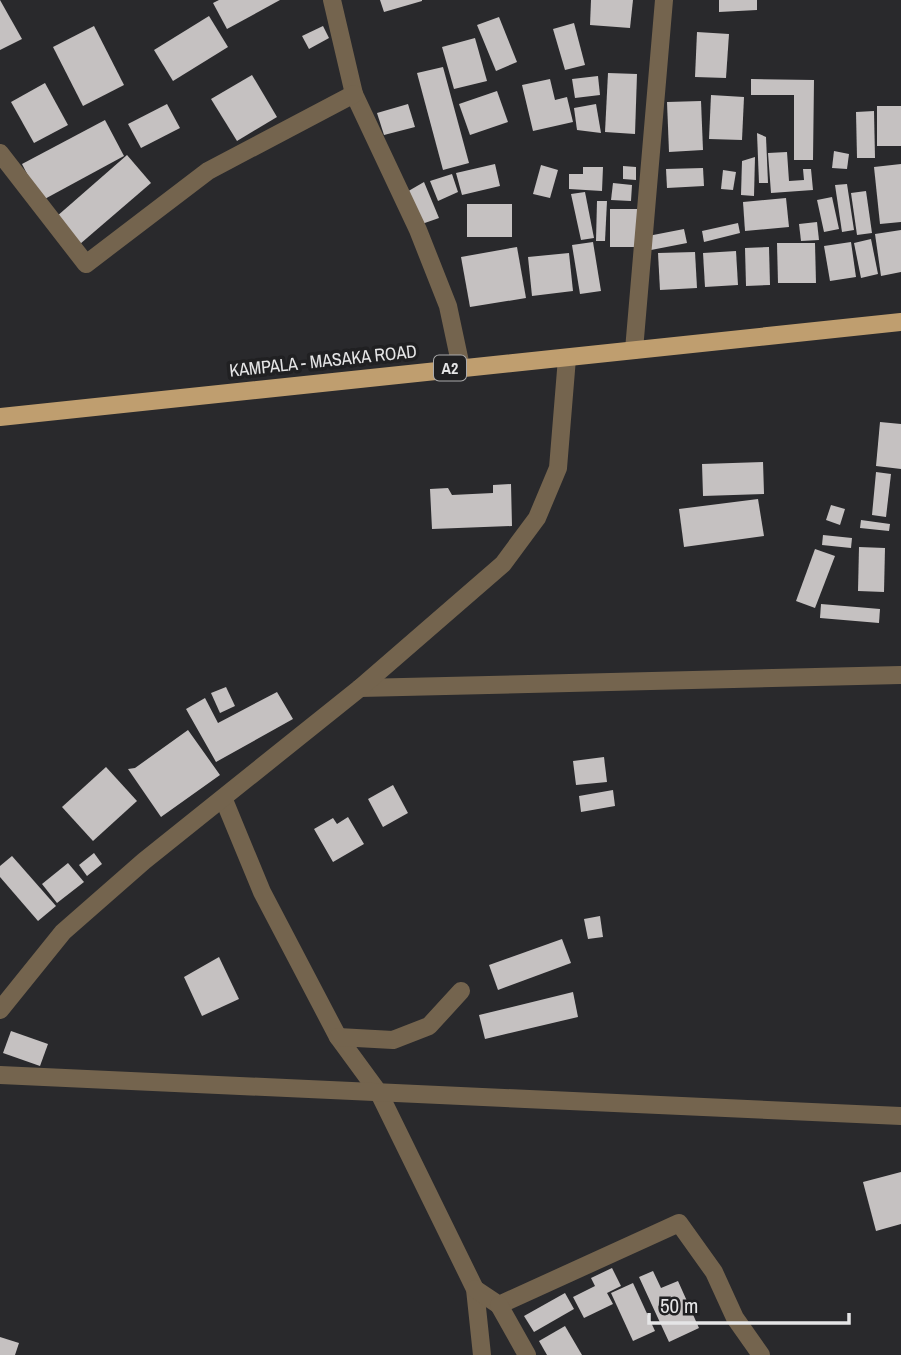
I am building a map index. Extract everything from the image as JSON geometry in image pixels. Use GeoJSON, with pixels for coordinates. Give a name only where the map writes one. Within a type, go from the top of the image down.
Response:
{"type":"FeatureCollection","features":[{"type":"Feature","properties":{"kind":"main road","name":"KAMPALA - MASAKA ROAD"},"geometry":{"type":"LineString","coordinates":[[0,417],[901,322]]}},
{"type":"Feature","properties":{"kind":"street"},"geometry":{"type":"LineString","coordinates":[[332,0],[354,94],[418,230],[443,293],[461,367]]}},
{"type":"Feature","properties":{"kind":"street"},"geometry":{"type":"LineString","coordinates":[[634,349],[664,0]]}},
{"type":"Feature","properties":{"kind":"street"},"geometry":{"type":"LineString","coordinates":[[0,153],[86,264],[208,171],[354,94]]}},
{"type":"Feature","properties":{"kind":"street"},"geometry":{"type":"LineString","coordinates":[[0,1010],[64,932],[144,861],[225,800],[503,564],[537,518],[558,468],[567,358]]}},
{"type":"Feature","properties":{"kind":"street"},"geometry":{"type":"LineString","coordinates":[[360,688],[901,675]]}},
{"type":"Feature","properties":{"kind":"street"},"geometry":{"type":"LineString","coordinates":[[225,800],[262,892],[338,1037],[379,1093],[475,1289],[482,1355]]}},
{"type":"Feature","properties":{"kind":"street"},"geometry":{"type":"LineString","coordinates":[[338,1037],[393,1040],[429,1026],[461,991]]}},
{"type":"Feature","properties":{"kind":"street"},"geometry":{"type":"LineString","coordinates":[[0,1075],[901,1116]]}},
{"type":"Feature","properties":{"kind":"street"},"geometry":{"type":"LineString","coordinates":[[499,1305],[679,1223],[714,1272],[735,1318],[761,1355]]}},
{"type":"Feature","properties":{"kind":"street"},"geometry":{"type":"LineString","coordinates":[[475,1289],[499,1305],[527,1355]]}},
{"type":"Feature","properties":{"kind":"building"},"geometry":{"type":"Polygon","coordinates":[[[0,0],[22,39],[0,50],[0,0]]]}},
{"type":"Feature","properties":{"kind":"building"},"geometry":{"type":"Polygon","coordinates":[[[219,0],[280,0],[227,29],[213,3],[219,0]]]}},
{"type":"Feature","properties":{"kind":"building"},"geometry":{"type":"Polygon","coordinates":[[[380,0],[422,0],[422,1],[384,12],[380,0]]]}},
{"type":"Feature","properties":{"kind":"building"},"geometry":{"type":"Polygon","coordinates":[[[591,0],[633,0],[630,28],[590,25],[591,0]]]}},
{"type":"Feature","properties":{"kind":"building"},"geometry":{"type":"Polygon","coordinates":[[[719,0],[757,0],[757,10],[719,12],[719,0]]]}},
{"type":"Feature","properties":{"kind":"building"},"geometry":{"type":"Polygon","coordinates":[[[209,16],[228,47],[173,81],[154,50],[209,16]]]}},
{"type":"Feature","properties":{"kind":"building"},"geometry":{"type":"Polygon","coordinates":[[[499,17],[517,62],[496,71],[477,25],[499,17]]]}},
{"type":"Feature","properties":{"kind":"building"},"geometry":{"type":"Polygon","coordinates":[[[574,23],[585,65],[565,70],[553,29],[574,23]]]}},
{"type":"Feature","properties":{"kind":"building"},"geometry":{"type":"Polygon","coordinates":[[[94,26],[124,85],[83,106],[53,47],[94,26]]]}},
{"type":"Feature","properties":{"kind":"building"},"geometry":{"type":"Polygon","coordinates":[[[323,26],[329,38],[309,49],[302,36],[323,26]]]}},
{"type":"Feature","properties":{"kind":"building"},"geometry":{"type":"Polygon","coordinates":[[[697,32],[729,34],[726,78],[695,77],[697,32]]]}},
{"type":"Feature","properties":{"kind":"building"},"geometry":{"type":"Polygon","coordinates":[[[475,38],[487,81],[454,89],[442,47],[475,38]]]}},
{"type":"Feature","properties":{"kind":"building"},"geometry":{"type":"Polygon","coordinates":[[[443,67],[469,163],[443,170],[417,73],[443,67]]]}},
{"type":"Feature","properties":{"kind":"building"},"geometry":{"type":"Polygon","coordinates":[[[608,73],[637,74],[635,134],[605,132],[608,73]]]}},
{"type":"Feature","properties":{"kind":"building"},"geometry":{"type":"Polygon","coordinates":[[[252,75],[277,117],[237,141],[211,99],[252,75]]]}},
{"type":"Feature","properties":{"kind":"building"},"geometry":{"type":"Polygon","coordinates":[[[598,76],[600,95],[575,98],[572,79],[598,76]]]}},
{"type":"Feature","properties":{"kind":"building"},"geometry":{"type":"Polygon","coordinates":[[[550,79],[555,100],[567,97],[573,122],[533,131],[522,85],[550,79]]]}},
{"type":"Feature","properties":{"kind":"building"},"geometry":{"type":"Polygon","coordinates":[[[751,79],[814,80],[813,160],[794,160],[794,95],[751,95],[751,79]]]}},
{"type":"Feature","properties":{"kind":"building"},"geometry":{"type":"Polygon","coordinates":[[[45,83],[68,125],[34,143],[11,102],[45,83]]]}},
{"type":"Feature","properties":{"kind":"building"},"geometry":{"type":"Polygon","coordinates":[[[497,91],[508,122],[470,135],[459,104],[497,91]]]}},
{"type":"Feature","properties":{"kind":"building"},"geometry":{"type":"Polygon","coordinates":[[[711,95],[744,97],[742,140],[709,139],[711,95]]]}},
{"type":"Feature","properties":{"kind":"building"},"geometry":{"type":"Polygon","coordinates":[[[701,101],[703,150],[669,152],[667,102],[701,101]]]}},
{"type":"Feature","properties":{"kind":"building"},"geometry":{"type":"Polygon","coordinates":[[[167,104],[180,128],[141,148],[128,124],[167,104]]]}},
{"type":"Feature","properties":{"kind":"building"},"geometry":{"type":"Polygon","coordinates":[[[408,104],[415,127],[384,135],[377,113],[408,104]]]}},
{"type":"Feature","properties":{"kind":"building"},"geometry":{"type":"Polygon","coordinates":[[[596,104],[601,133],[577,130],[574,108],[596,104]]]}},
{"type":"Feature","properties":{"kind":"building"},"geometry":{"type":"Polygon","coordinates":[[[877,106],[901,106],[901,146],[877,146],[877,106]]]}},
{"type":"Feature","properties":{"kind":"building"},"geometry":{"type":"Polygon","coordinates":[[[874,111],[875,158],[857,158],[856,112],[874,111]]]}},
{"type":"Feature","properties":{"kind":"building"},"geometry":{"type":"Polygon","coordinates":[[[105,120],[124,156],[41,201],[22,164],[105,120]]]}},
{"type":"Feature","properties":{"kind":"building"},"geometry":{"type":"Polygon","coordinates":[[[757,133],[766,137],[768,183],[759,183],[757,133]]]}},
{"type":"Feature","properties":{"kind":"building"},"geometry":{"type":"Polygon","coordinates":[[[834,151],[849,154],[847,169],[832,168],[834,151]]]}},
{"type":"Feature","properties":{"kind":"building"},"geometry":{"type":"Polygon","coordinates":[[[787,152],[789,181],[804,180],[803,169],[811,169],[813,190],[771,193],[768,153],[787,152]]]}},
{"type":"Feature","properties":{"kind":"building"},"geometry":{"type":"Polygon","coordinates":[[[127,155],[151,183],[80,244],[56,217],[127,155]]]}},
{"type":"Feature","properties":{"kind":"building"},"geometry":{"type":"Polygon","coordinates":[[[755,157],[754,196],[741,195],[742,161],[755,157]]]}},
{"type":"Feature","properties":{"kind":"building"},"geometry":{"type":"Polygon","coordinates":[[[495,164],[500,186],[462,195],[456,173],[495,164]]]}},
{"type":"Feature","properties":{"kind":"building"},"geometry":{"type":"Polygon","coordinates":[[[901,164],[901,222],[880,224],[874,167],[901,164]]]}},
{"type":"Feature","properties":{"kind":"building"},"geometry":{"type":"Polygon","coordinates":[[[541,165],[558,170],[550,198],[533,194],[541,165]]]}},
{"type":"Feature","properties":{"kind":"building"},"geometry":{"type":"Polygon","coordinates":[[[623,166],[636,167],[636,180],[623,179],[623,166]]]}},
{"type":"Feature","properties":{"kind":"building"},"geometry":{"type":"Polygon","coordinates":[[[583,167],[603,167],[602,191],[569,189],[569,174],[583,174],[583,167]]]}},
{"type":"Feature","properties":{"kind":"building"},"geometry":{"type":"Polygon","coordinates":[[[703,168],[704,186],[667,188],[666,169],[703,168]]]}},
{"type":"Feature","properties":{"kind":"building"},"geometry":{"type":"Polygon","coordinates":[[[723,170],[736,172],[733,190],[721,189],[723,170]]]}},
{"type":"Feature","properties":{"kind":"building"},"geometry":{"type":"Polygon","coordinates":[[[452,174],[458,192],[438,201],[430,181],[452,174]]]}},
{"type":"Feature","properties":{"kind":"building"},"geometry":{"type":"Polygon","coordinates":[[[424,182],[439,218],[419,225],[405,193],[424,182]]]}},
{"type":"Feature","properties":{"kind":"building"},"geometry":{"type":"Polygon","coordinates":[[[613,183],[632,185],[631,201],[611,200],[613,183]]]}},
{"type":"Feature","properties":{"kind":"building"},"geometry":{"type":"Polygon","coordinates":[[[847,184],[854,230],[842,232],[835,185],[847,184]]]}},
{"type":"Feature","properties":{"kind":"building"},"geometry":{"type":"Polygon","coordinates":[[[866,191],[872,233],[857,235],[851,193],[866,191]]]}},
{"type":"Feature","properties":{"kind":"building"},"geometry":{"type":"Polygon","coordinates":[[[585,192],[594,238],[581,240],[571,194],[585,192]]]}},
{"type":"Feature","properties":{"kind":"building"},"geometry":{"type":"Polygon","coordinates":[[[832,197],[839,229],[824,232],[817,200],[832,197]]]}},
{"type":"Feature","properties":{"kind":"building"},"geometry":{"type":"Polygon","coordinates":[[[786,198],[789,227],[745,231],[743,202],[786,198]]]}},
{"type":"Feature","properties":{"kind":"building"},"geometry":{"type":"Polygon","coordinates":[[[597,201],[607,201],[605,241],[596,241],[597,201]]]}},
{"type":"Feature","properties":{"kind":"building"},"geometry":{"type":"Polygon","coordinates":[[[467,204],[512,204],[512,237],[467,237],[467,204]]]}},
{"type":"Feature","properties":{"kind":"building"},"geometry":{"type":"Polygon","coordinates":[[[610,209],[637,209],[637,247],[610,247],[610,209]]]}},
{"type":"Feature","properties":{"kind":"building"},"geometry":{"type":"Polygon","coordinates":[[[817,222],[819,240],[801,241],[799,224],[817,222]]]}},
{"type":"Feature","properties":{"kind":"building"},"geometry":{"type":"Polygon","coordinates":[[[738,223],[740,233],[704,242],[702,231],[738,223]]]}},
{"type":"Feature","properties":{"kind":"building"},"geometry":{"type":"Polygon","coordinates":[[[684,229],[687,243],[651,250],[648,236],[684,229]]]}},
{"type":"Feature","properties":{"kind":"building"},"geometry":{"type":"Polygon","coordinates":[[[901,230],[901,272],[881,276],[875,234],[901,230]]]}},
{"type":"Feature","properties":{"kind":"building"},"geometry":{"type":"Polygon","coordinates":[[[871,239],[878,274],[861,278],[854,243],[871,239]]]}},
{"type":"Feature","properties":{"kind":"building"},"geometry":{"type":"Polygon","coordinates":[[[593,242],[601,291],[580,294],[572,245],[593,242]]]}},
{"type":"Feature","properties":{"kind":"building"},"geometry":{"type":"Polygon","coordinates":[[[851,242],[856,277],[830,281],[824,246],[851,242]]]}},
{"type":"Feature","properties":{"kind":"building"},"geometry":{"type":"Polygon","coordinates":[[[777,243],[815,243],[816,283],[778,283],[777,243]]]}},
{"type":"Feature","properties":{"kind":"building"},"geometry":{"type":"Polygon","coordinates":[[[517,247],[526,298],[470,307],[461,257],[517,247]]]}},
{"type":"Feature","properties":{"kind":"building"},"geometry":{"type":"Polygon","coordinates":[[[769,247],[770,285],[746,286],[745,248],[769,247]]]}},
{"type":"Feature","properties":{"kind":"building"},"geometry":{"type":"Polygon","coordinates":[[[736,251],[738,285],[705,287],[703,253],[736,251]]]}},
{"type":"Feature","properties":{"kind":"building"},"geometry":{"type":"Polygon","coordinates":[[[695,252],[697,288],[660,290],[658,253],[695,252]]]}},
{"type":"Feature","properties":{"kind":"building"},"geometry":{"type":"Polygon","coordinates":[[[569,253],[573,291],[532,296],[528,257],[569,253]]]}},
{"type":"Feature","properties":{"kind":"building"},"geometry":{"type":"Polygon","coordinates":[[[880,422],[901,424],[901,469],[876,466],[880,422]]]}},
{"type":"Feature","properties":{"kind":"building"},"geometry":{"type":"Polygon","coordinates":[[[763,462],[764,494],[703,496],[702,464],[763,462]]]}},
{"type":"Feature","properties":{"kind":"building"},"geometry":{"type":"Polygon","coordinates":[[[876,472],[891,474],[886,517],[872,515],[876,472]]]}},
{"type":"Feature","properties":{"kind":"building"},"geometry":{"type":"Polygon","coordinates":[[[511,484],[512,526],[432,529],[430,489],[448,488],[452,495],[493,493],[493,485],[511,484]]]}},
{"type":"Feature","properties":{"kind":"building"},"geometry":{"type":"Polygon","coordinates":[[[758,499],[764,536],[684,547],[679,509],[758,499]]]}},
{"type":"Feature","properties":{"kind":"building"},"geometry":{"type":"Polygon","coordinates":[[[831,505],[845,509],[840,525],[826,520],[831,505]]]}},
{"type":"Feature","properties":{"kind":"building"},"geometry":{"type":"Polygon","coordinates":[[[861,520],[890,524],[889,531],[860,528],[861,520]]]}},
{"type":"Feature","properties":{"kind":"building"},"geometry":{"type":"Polygon","coordinates":[[[823,535],[852,538],[851,548],[822,545],[823,535]]]}},
{"type":"Feature","properties":{"kind":"building"},"geometry":{"type":"Polygon","coordinates":[[[859,547],[885,548],[884,592],[858,591],[859,547]]]}},
{"type":"Feature","properties":{"kind":"building"},"geometry":{"type":"Polygon","coordinates":[[[815,549],[835,556],[815,608],[796,601],[815,549]]]}},
{"type":"Feature","properties":{"kind":"building"},"geometry":{"type":"Polygon","coordinates":[[[821,604],[880,609],[879,623],[820,618],[821,604]]]}},
{"type":"Feature","properties":{"kind":"building"},"geometry":{"type":"Polygon","coordinates":[[[226,687],[235,706],[220,713],[211,693],[226,687]]]}},
{"type":"Feature","properties":{"kind":"building"},"geometry":{"type":"Polygon","coordinates":[[[277,692],[293,719],[216,762],[186,709],[205,698],[218,723],[277,692]]]}},
{"type":"Feature","properties":{"kind":"building"},"geometry":{"type":"Polygon","coordinates":[[[188,730],[220,775],[161,817],[128,769],[135,768],[188,730]]]}},
{"type":"Feature","properties":{"kind":"building"},"geometry":{"type":"Polygon","coordinates":[[[604,757],[607,782],[576,785],[573,761],[604,757]]]}},
{"type":"Feature","properties":{"kind":"building"},"geometry":{"type":"Polygon","coordinates":[[[106,767],[137,801],[93,841],[62,807],[106,767]]]}},
{"type":"Feature","properties":{"kind":"building"},"geometry":{"type":"Polygon","coordinates":[[[393,785],[408,813],[383,827],[368,799],[393,785]]]}},
{"type":"Feature","properties":{"kind":"building"},"geometry":{"type":"Polygon","coordinates":[[[613,790],[615,806],[581,812],[579,796],[613,790]]]}},
{"type":"Feature","properties":{"kind":"building"},"geometry":{"type":"Polygon","coordinates":[[[348,817],[364,844],[333,862],[314,829],[333,818],[337,824],[348,817]]]}},
{"type":"Feature","properties":{"kind":"building"},"geometry":{"type":"Polygon","coordinates":[[[94,853],[102,864],[87,876],[79,865],[94,853]]]}},
{"type":"Feature","properties":{"kind":"building"},"geometry":{"type":"Polygon","coordinates":[[[12,856],[56,906],[38,921],[0,877],[0,866],[12,856]]]}},
{"type":"Feature","properties":{"kind":"building"},"geometry":{"type":"Polygon","coordinates":[[[68,863],[84,882],[57,903],[42,884],[68,863]]]}},
{"type":"Feature","properties":{"kind":"building"},"geometry":{"type":"Polygon","coordinates":[[[600,916],[603,937],[588,939],[584,919],[600,916]]]}},
{"type":"Feature","properties":{"kind":"building"},"geometry":{"type":"Polygon","coordinates":[[[562,939],[571,963],[498,990],[489,965],[562,939]]]}},
{"type":"Feature","properties":{"kind":"building"},"geometry":{"type":"Polygon","coordinates":[[[219,957],[239,999],[202,1016],[184,977],[219,957]]]}},
{"type":"Feature","properties":{"kind":"building"},"geometry":{"type":"Polygon","coordinates":[[[573,992],[578,1017],[485,1039],[479,1015],[573,992]]]}},
{"type":"Feature","properties":{"kind":"building"},"geometry":{"type":"Polygon","coordinates":[[[11,1031],[48,1044],[40,1066],[3,1053],[11,1031]]]}},
{"type":"Feature","properties":{"kind":"building"},"geometry":{"type":"Polygon","coordinates":[[[901,1172],[901,1224],[876,1231],[863,1182],[901,1172]]]}},
{"type":"Feature","properties":{"kind":"building"},"geometry":{"type":"Polygon","coordinates":[[[612,1268],[621,1286],[607,1293],[613,1304],[584,1318],[573,1297],[595,1286],[591,1278],[612,1268]]]}},
{"type":"Feature","properties":{"kind":"building"},"geometry":{"type":"Polygon","coordinates":[[[653,1271],[661,1288],[678,1281],[699,1328],[669,1342],[639,1277],[653,1271]]]}},
{"type":"Feature","properties":{"kind":"building"},"geometry":{"type":"Polygon","coordinates":[[[633,1283],[655,1331],[633,1341],[611,1293],[633,1283]]]}},
{"type":"Feature","properties":{"kind":"building"},"geometry":{"type":"Polygon","coordinates":[[[565,1293],[574,1309],[534,1332],[524,1316],[565,1293]]]}},
{"type":"Feature","properties":{"kind":"building"},"geometry":{"type":"Polygon","coordinates":[[[565,1326],[582,1355],[547,1355],[539,1341],[565,1326]]]}},
{"type":"Feature","properties":{"kind":"building"},"geometry":{"type":"Polygon","coordinates":[[[0,1337],[19,1343],[15,1355],[0,1355],[0,1337]]]}}]}
